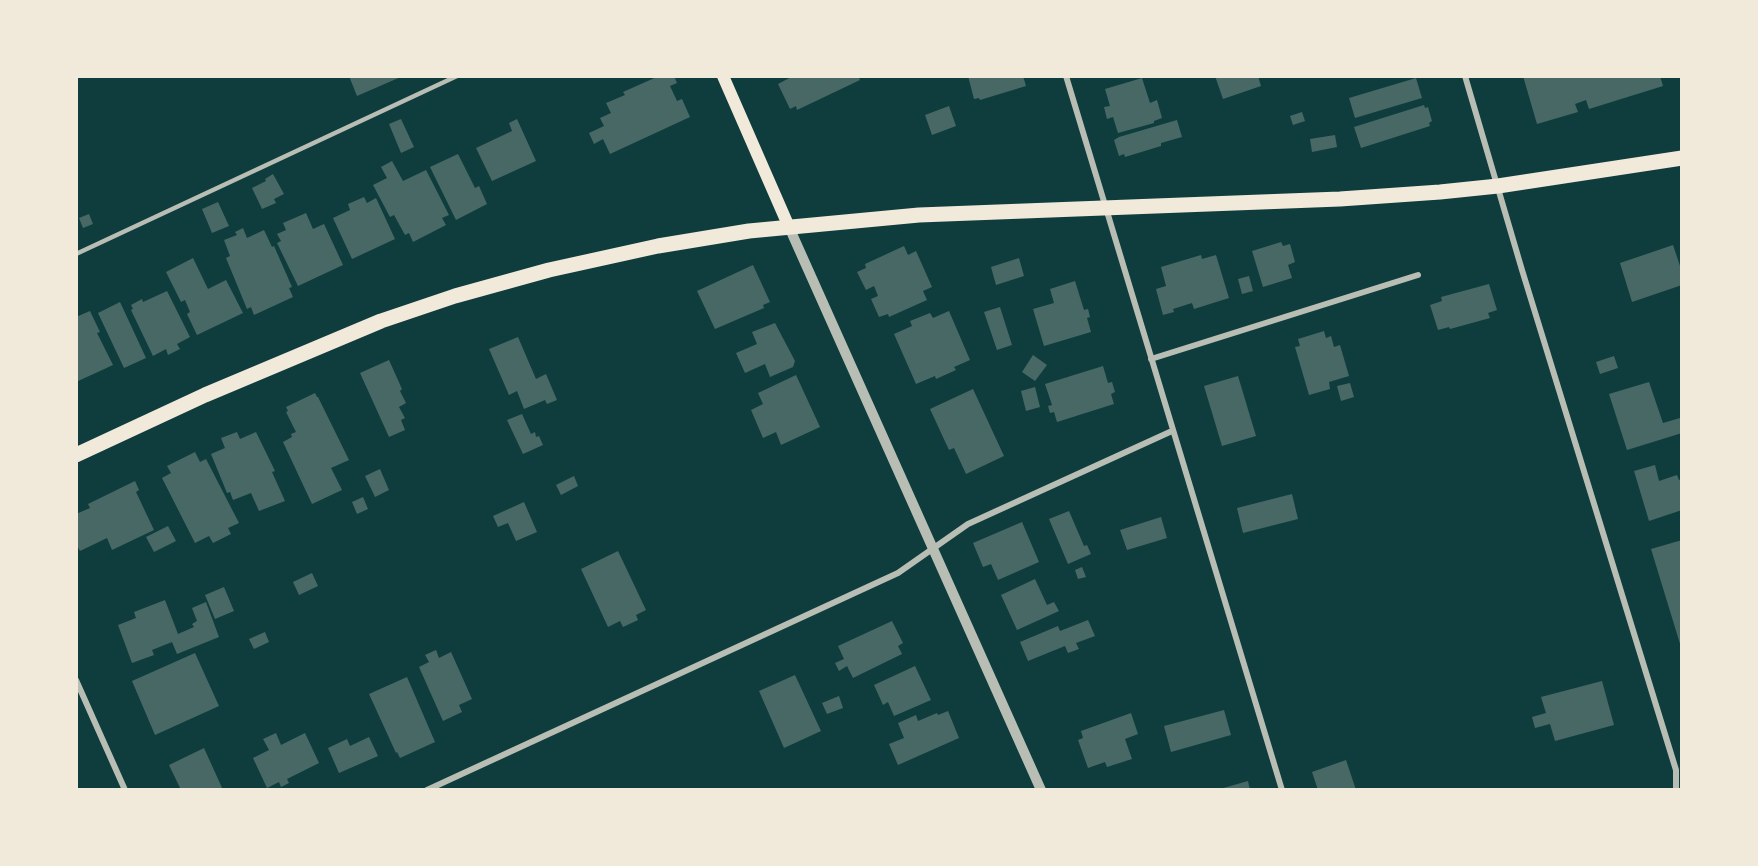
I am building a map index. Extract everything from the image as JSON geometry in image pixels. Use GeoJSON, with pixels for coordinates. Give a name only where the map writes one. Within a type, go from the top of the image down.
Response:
{"type":"FeatureCollection","features":[{"type":"Feature","properties":{"kind":"main road"},"geometry":{"type":"LineString","coordinates":[[723,76],[789,226]]}},
{"type":"Feature","properties":{"kind":"main road"},"geometry":{"type":"LineString","coordinates":[[76,455],[205,395],[381,321],[455,296],[549,270],[658,246],[789,226],[918,215],[1340,199],[1498,186],[1682,158]]}},
{"type":"Feature","properties":{"kind":"street"},"geometry":{"type":"LineString","coordinates":[[1066,76],[1282,789]]}},
{"type":"Feature","properties":{"kind":"street"},"geometry":{"type":"LineString","coordinates":[[1465,76],[1678,769],[1676,789]]}},
{"type":"Feature","properties":{"kind":"street"},"geometry":{"type":"LineString","coordinates":[[789,226],[1041,789]]}},
{"type":"Feature","properties":{"kind":"street"},"geometry":{"type":"LineString","coordinates":[[1151,359],[1418,275]]}},
{"type":"Feature","properties":{"kind":"street"},"geometry":{"type":"LineString","coordinates":[[428,789],[898,573],[968,524],[1172,431]]}},
{"type":"Feature","properties":{"kind":"street"},"geometry":{"type":"LineString","coordinates":[[76,680],[125,789]]}},
{"type":"Feature","properties":{"kind":"lane"},"geometry":{"type":"LineString","coordinates":[[76,254],[457,76]]}},
{"type":"Feature","properties":{"kind":"building"},"geometry":{"type":"Polygon","coordinates":[[[349,76],[403,76],[357,96],[349,76]]]}},
{"type":"Feature","properties":{"kind":"building"},"geometry":{"type":"Polygon","coordinates":[[[659,76],[674,76],[677,83],[670,86],[677,101],[682,99],[690,117],[610,154],[603,139],[594,144],[589,133],[604,126],[600,118],[611,113],[606,103],[625,95],[623,92],[659,76]]]}},
{"type":"Feature","properties":{"kind":"building"},"geometry":{"type":"Polygon","coordinates":[[[793,76],[858,76],[860,80],[797,110],[796,106],[790,109],[778,84],[793,76]]]}},
{"type":"Feature","properties":{"kind":"building"},"geometry":{"type":"Polygon","coordinates":[[[968,76],[1023,76],[1026,86],[980,100],[979,98],[974,99],[968,76]]]}},
{"type":"Feature","properties":{"kind":"building"},"geometry":{"type":"Polygon","coordinates":[[[1215,76],[1258,76],[1261,86],[1223,99],[1215,76]]]}},
{"type":"Feature","properties":{"kind":"building"},"geometry":{"type":"Polygon","coordinates":[[[1523,76],[1660,76],[1663,86],[1589,109],[1586,100],[1575,104],[1578,112],[1537,124],[1523,76]]]}},
{"type":"Feature","properties":{"kind":"building"},"geometry":{"type":"Polygon","coordinates":[[[1142,78],[1150,103],[1157,100],[1162,118],[1154,123],[1118,133],[1113,117],[1107,119],[1104,107],[1110,106],[1105,89],[1142,78]]]}},
{"type":"Feature","properties":{"kind":"building"},"geometry":{"type":"Polygon","coordinates":[[[1416,78],[1422,98],[1355,118],[1349,98],[1416,78]]]}},
{"type":"Feature","properties":{"kind":"building"},"geometry":{"type":"Polygon","coordinates":[[[1424,105],[1425,108],[1428,107],[1432,121],[1429,123],[1430,126],[1361,148],[1354,127],[1424,105]]]}},
{"type":"Feature","properties":{"kind":"building"},"geometry":{"type":"Polygon","coordinates":[[[949,106],[956,126],[932,135],[925,115],[949,106]]]}},
{"type":"Feature","properties":{"kind":"building"},"geometry":{"type":"Polygon","coordinates":[[[1302,112],[1305,121],[1293,125],[1290,116],[1302,112]]]}},
{"type":"Feature","properties":{"kind":"building"},"geometry":{"type":"Polygon","coordinates":[[[401,119],[414,147],[401,153],[389,124],[401,119]]]}},
{"type":"Feature","properties":{"kind":"building"},"geometry":{"type":"Polygon","coordinates":[[[517,119],[536,161],[492,181],[476,148],[512,131],[509,123],[517,119]]]}},
{"type":"Feature","properties":{"kind":"building"},"geometry":{"type":"Polygon","coordinates":[[[1177,120],[1182,137],[1125,157],[1124,154],[1119,156],[1114,140],[1177,120]]]}},
{"type":"Feature","properties":{"kind":"building"},"geometry":{"type":"Polygon","coordinates":[[[1335,135],[1337,147],[1312,152],[1310,139],[1335,135]]]}},
{"type":"Feature","properties":{"kind":"building"},"geometry":{"type":"Polygon","coordinates":[[[458,154],[475,188],[479,186],[487,204],[456,220],[430,167],[458,154]]]}},
{"type":"Feature","properties":{"kind":"building"},"geometry":{"type":"Polygon","coordinates":[[[392,161],[403,181],[426,170],[449,215],[442,218],[446,225],[413,242],[409,233],[405,235],[394,215],[390,217],[373,185],[387,178],[381,167],[392,161]]]}},
{"type":"Feature","properties":{"kind":"building"},"geometry":{"type":"Polygon","coordinates":[[[273,174],[284,194],[274,199],[276,203],[262,209],[252,188],[266,181],[265,179],[273,174]]]}},
{"type":"Feature","properties":{"kind":"building"},"geometry":{"type":"Polygon","coordinates":[[[364,197],[367,203],[376,198],[395,239],[352,259],[333,218],[350,210],[348,204],[364,197]]]}},
{"type":"Feature","properties":{"kind":"building"},"geometry":{"type":"Polygon","coordinates":[[[218,202],[229,226],[212,233],[202,209],[218,202]]]}},
{"type":"Feature","properties":{"kind":"building"},"geometry":{"type":"Polygon","coordinates":[[[306,213],[313,229],[324,224],[343,265],[298,286],[277,243],[281,241],[277,234],[286,230],[283,223],[306,213]]]}},
{"type":"Feature","properties":{"kind":"building"},"geometry":{"type":"Polygon","coordinates":[[[89,214],[93,224],[83,228],[79,218],[89,214]]]}},
{"type":"Feature","properties":{"kind":"building"},"geometry":{"type":"Polygon","coordinates":[[[243,228],[247,238],[264,230],[272,247],[274,246],[292,287],[289,288],[293,297],[254,315],[251,307],[247,309],[226,258],[230,256],[224,240],[237,235],[235,232],[243,228]]]}},
{"type":"Feature","properties":{"kind":"building"},"geometry":{"type":"Polygon","coordinates":[[[1281,242],[1283,246],[1290,244],[1295,262],[1288,265],[1292,278],[1263,287],[1252,251],[1281,242]]]}},
{"type":"Feature","properties":{"kind":"building"},"geometry":{"type":"Polygon","coordinates":[[[1673,245],[1682,272],[1682,285],[1632,302],[1620,263],[1673,245]]]}},
{"type":"Feature","properties":{"kind":"building"},"geometry":{"type":"Polygon","coordinates":[[[904,246],[908,255],[916,251],[932,287],[923,291],[927,300],[889,317],[888,314],[879,317],[871,299],[878,296],[874,286],[866,290],[857,272],[866,268],[865,264],[904,246]]]}},
{"type":"Feature","properties":{"kind":"building"},"geometry":{"type":"Polygon","coordinates":[[[1201,255],[1202,259],[1216,255],[1229,298],[1194,309],[1192,303],[1163,315],[1156,289],[1166,286],[1161,267],[1201,255]]]}},
{"type":"Feature","properties":{"kind":"building"},"geometry":{"type":"Polygon","coordinates":[[[193,258],[208,289],[226,280],[243,313],[197,335],[187,314],[190,312],[185,300],[181,302],[166,272],[193,258]]]}},
{"type":"Feature","properties":{"kind":"building"},"geometry":{"type":"Polygon","coordinates":[[[1019,258],[1024,276],[996,285],[991,267],[1019,258]]]}},
{"type":"Feature","properties":{"kind":"building"},"geometry":{"type":"Polygon","coordinates":[[[753,265],[770,302],[763,305],[764,308],[715,329],[697,291],[753,265]]]}},
{"type":"Feature","properties":{"kind":"building"},"geometry":{"type":"Polygon","coordinates":[[[1249,276],[1253,291],[1242,294],[1238,279],[1249,276]]]}},
{"type":"Feature","properties":{"kind":"building"},"geometry":{"type":"Polygon","coordinates":[[[1075,281],[1084,310],[1088,309],[1090,317],[1087,318],[1091,332],[1044,346],[1033,309],[1054,303],[1050,289],[1075,281]]]}},
{"type":"Feature","properties":{"kind":"building"},"geometry":{"type":"Polygon","coordinates":[[[1489,284],[1497,310],[1488,313],[1490,318],[1438,330],[1430,305],[1442,301],[1441,297],[1489,284]]]}},
{"type":"Feature","properties":{"kind":"building"},"geometry":{"type":"Polygon","coordinates":[[[167,291],[190,337],[177,344],[180,349],[168,355],[166,349],[153,356],[131,310],[133,309],[131,305],[167,291]]]}},
{"type":"Feature","properties":{"kind":"building"},"geometry":{"type":"Polygon","coordinates":[[[120,302],[146,358],[124,368],[98,313],[120,302]]]}},
{"type":"Feature","properties":{"kind":"building"},"geometry":{"type":"Polygon","coordinates":[[[1000,307],[1012,345],[997,350],[984,312],[1000,307]]]}},
{"type":"Feature","properties":{"kind":"building"},"geometry":{"type":"Polygon","coordinates":[[[90,311],[100,332],[97,333],[113,365],[76,382],[76,317],[90,311]]]}},
{"type":"Feature","properties":{"kind":"building"},"geometry":{"type":"Polygon","coordinates":[[[949,311],[970,360],[954,367],[956,370],[936,379],[935,376],[916,384],[894,334],[912,326],[910,321],[930,313],[933,318],[949,311]]]}},
{"type":"Feature","properties":{"kind":"building"},"geometry":{"type":"Polygon","coordinates":[[[775,323],[795,361],[793,367],[770,377],[765,364],[745,373],[736,353],[757,344],[752,332],[775,323]]]}},
{"type":"Feature","properties":{"kind":"building"},"geometry":{"type":"Polygon","coordinates":[[[1324,331],[1326,338],[1331,336],[1334,347],[1340,345],[1349,376],[1329,382],[1330,389],[1309,395],[1295,347],[1300,346],[1298,339],[1324,331]]]}},
{"type":"Feature","properties":{"kind":"building"},"geometry":{"type":"Polygon","coordinates":[[[518,337],[536,379],[546,374],[557,400],[547,404],[545,400],[524,409],[517,391],[509,395],[489,349],[518,337]]]}},
{"type":"Feature","properties":{"kind":"building"},"geometry":{"type":"Polygon","coordinates":[[[1033,355],[1047,365],[1035,381],[1022,372],[1033,355]]]}},
{"type":"Feature","properties":{"kind":"building"},"geometry":{"type":"Polygon","coordinates":[[[1614,356],[1618,368],[1600,374],[1596,362],[1614,356]]]}},
{"type":"Feature","properties":{"kind":"building"},"geometry":{"type":"Polygon","coordinates":[[[389,360],[406,403],[399,407],[405,418],[401,420],[405,430],[389,437],[360,373],[389,360]]]}},
{"type":"Feature","properties":{"kind":"building"},"geometry":{"type":"Polygon","coordinates":[[[1103,366],[1108,383],[1112,382],[1115,392],[1111,394],[1114,404],[1057,422],[1054,412],[1050,413],[1048,406],[1052,405],[1045,384],[1103,366]]]}},
{"type":"Feature","properties":{"kind":"building"},"geometry":{"type":"Polygon","coordinates":[[[796,375],[820,427],[781,445],[776,432],[763,438],[751,410],[763,404],[758,393],[796,375]]]}},
{"type":"Feature","properties":{"kind":"building"},"geometry":{"type":"Polygon","coordinates":[[[1238,376],[1256,436],[1222,446],[1204,386],[1238,376]]]}},
{"type":"Feature","properties":{"kind":"building"},"geometry":{"type":"Polygon","coordinates":[[[1649,382],[1663,423],[1680,418],[1682,433],[1627,450],[1609,394],[1649,382]]]}},
{"type":"Feature","properties":{"kind":"building"},"geometry":{"type":"Polygon","coordinates":[[[1350,383],[1354,397],[1341,401],[1337,386],[1350,383]]]}},
{"type":"Feature","properties":{"kind":"building"},"geometry":{"type":"Polygon","coordinates":[[[1035,387],[1040,407],[1026,411],[1021,391],[1035,387]]]}},
{"type":"Feature","properties":{"kind":"building"},"geometry":{"type":"Polygon","coordinates":[[[973,389],[1004,456],[966,474],[954,448],[949,450],[930,409],[973,389]]]}},
{"type":"Feature","properties":{"kind":"building"},"geometry":{"type":"Polygon","coordinates":[[[315,393],[349,460],[331,468],[342,490],[312,504],[283,442],[296,432],[286,412],[288,411],[286,407],[315,393]]]}},
{"type":"Feature","properties":{"kind":"building"},"geometry":{"type":"Polygon","coordinates":[[[522,414],[531,434],[535,432],[543,445],[523,454],[507,420],[522,414]]]}},
{"type":"Feature","properties":{"kind":"building"},"geometry":{"type":"Polygon","coordinates":[[[237,432],[240,439],[256,432],[275,471],[272,472],[285,501],[259,511],[251,493],[233,500],[230,492],[227,493],[211,454],[225,448],[221,438],[237,432]]]}},
{"type":"Feature","properties":{"kind":"building"},"geometry":{"type":"Polygon","coordinates":[[[195,452],[200,462],[206,459],[239,523],[228,528],[231,534],[213,543],[209,536],[195,543],[162,478],[171,473],[167,466],[195,452]]]}},
{"type":"Feature","properties":{"kind":"building"},"geometry":{"type":"Polygon","coordinates":[[[1655,465],[1659,481],[1677,475],[1679,480],[1682,479],[1682,510],[1649,521],[1634,471],[1655,465]]]}},
{"type":"Feature","properties":{"kind":"building"},"geometry":{"type":"Polygon","coordinates":[[[380,469],[389,490],[375,497],[365,476],[380,469]]]}},
{"type":"Feature","properties":{"kind":"building"},"geometry":{"type":"Polygon","coordinates":[[[574,476],[578,486],[561,495],[556,485],[574,476]]]}},
{"type":"Feature","properties":{"kind":"building"},"geometry":{"type":"Polygon","coordinates":[[[135,481],[139,490],[136,492],[154,530],[112,550],[107,538],[80,551],[76,544],[76,514],[90,508],[88,504],[135,481]]]}},
{"type":"Feature","properties":{"kind":"building"},"geometry":{"type":"Polygon","coordinates":[[[1292,494],[1298,519],[1243,533],[1237,508],[1292,494]]]}},
{"type":"Feature","properties":{"kind":"building"},"geometry":{"type":"Polygon","coordinates":[[[363,497],[368,509],[357,514],[352,502],[363,497]]]}},
{"type":"Feature","properties":{"kind":"building"},"geometry":{"type":"Polygon","coordinates":[[[524,502],[537,532],[516,541],[508,523],[498,527],[493,516],[524,502]]]}},
{"type":"Feature","properties":{"kind":"building"},"geometry":{"type":"Polygon","coordinates":[[[1069,511],[1084,546],[1087,545],[1091,554],[1068,564],[1049,519],[1069,511]]]}},
{"type":"Feature","properties":{"kind":"building"},"geometry":{"type":"Polygon","coordinates":[[[1161,517],[1167,538],[1127,550],[1120,530],[1161,517]]]}},
{"type":"Feature","properties":{"kind":"building"},"geometry":{"type":"Polygon","coordinates":[[[1022,522],[1039,562],[998,580],[991,564],[983,567],[973,543],[1022,522]]]}},
{"type":"Feature","properties":{"kind":"building"},"geometry":{"type":"Polygon","coordinates":[[[168,526],[176,541],[154,552],[146,537],[168,526]]]}},
{"type":"Feature","properties":{"kind":"building"},"geometry":{"type":"Polygon","coordinates":[[[1682,540],[1682,647],[1681,647],[1651,549],[1682,540]]]}},
{"type":"Feature","properties":{"kind":"building"},"geometry":{"type":"Polygon","coordinates":[[[618,551],[646,610],[636,615],[638,620],[623,627],[620,621],[608,627],[581,569],[618,551]]]}},
{"type":"Feature","properties":{"kind":"building"},"geometry":{"type":"Polygon","coordinates":[[[1082,567],[1086,577],[1078,579],[1075,570],[1082,567]]]}},
{"type":"Feature","properties":{"kind":"building"},"geometry":{"type":"Polygon","coordinates":[[[312,573],[318,586],[299,595],[293,582],[312,573]]]}},
{"type":"Feature","properties":{"kind":"building"},"geometry":{"type":"Polygon","coordinates":[[[1035,579],[1047,605],[1054,602],[1059,611],[1017,630],[1001,595],[1035,579]]]}},
{"type":"Feature","properties":{"kind":"building"},"geometry":{"type":"Polygon","coordinates":[[[224,587],[234,611],[215,619],[205,595],[224,587]]]}},
{"type":"Feature","properties":{"kind":"building"},"geometry":{"type":"Polygon","coordinates":[[[165,600],[178,634],[194,627],[192,624],[197,621],[192,608],[206,602],[219,637],[177,654],[172,642],[152,650],[154,655],[132,663],[118,625],[136,618],[134,612],[165,600]]]}},
{"type":"Feature","properties":{"kind":"building"},"geometry":{"type":"Polygon","coordinates":[[[1088,620],[1095,636],[1076,643],[1079,649],[1068,653],[1065,646],[1028,661],[1020,642],[1058,626],[1060,631],[1088,620]]]}},
{"type":"Feature","properties":{"kind":"building"},"geometry":{"type":"Polygon","coordinates":[[[892,621],[903,643],[898,646],[902,654],[853,678],[847,666],[839,671],[835,663],[844,659],[838,646],[892,621]]]}},
{"type":"Feature","properties":{"kind":"building"},"geometry":{"type":"Polygon","coordinates":[[[265,632],[269,642],[254,649],[249,639],[265,632]]]}},
{"type":"Feature","properties":{"kind":"building"},"geometry":{"type":"Polygon","coordinates":[[[436,650],[439,658],[451,652],[472,699],[459,705],[462,712],[443,721],[419,667],[429,662],[425,655],[436,650]]]}},
{"type":"Feature","properties":{"kind":"building"},"geometry":{"type":"Polygon","coordinates":[[[195,653],[219,706],[155,735],[132,681],[195,653]]]}},
{"type":"Feature","properties":{"kind":"building"},"geometry":{"type":"Polygon","coordinates":[[[915,666],[931,700],[894,716],[888,702],[883,705],[874,685],[915,666]]]}},
{"type":"Feature","properties":{"kind":"building"},"geometry":{"type":"Polygon","coordinates":[[[795,675],[821,731],[784,748],[759,691],[795,675]]]}},
{"type":"Feature","properties":{"kind":"building"},"geometry":{"type":"Polygon","coordinates":[[[407,677],[435,742],[400,758],[369,694],[407,677]]]}},
{"type":"Feature","properties":{"kind":"building"},"geometry":{"type":"Polygon","coordinates":[[[1602,681],[1614,725],[1555,741],[1550,724],[1535,728],[1532,717],[1546,713],[1541,697],[1602,681]]]}},
{"type":"Feature","properties":{"kind":"building"},"geometry":{"type":"Polygon","coordinates":[[[839,696],[843,708],[827,714],[822,703],[839,696]]]}},
{"type":"Feature","properties":{"kind":"building"},"geometry":{"type":"Polygon","coordinates":[[[1224,710],[1231,735],[1171,752],[1164,726],[1224,710]]]}},
{"type":"Feature","properties":{"kind":"building"},"geometry":{"type":"Polygon","coordinates":[[[948,711],[959,738],[898,765],[889,744],[904,738],[898,723],[916,715],[918,721],[948,711]]]}},
{"type":"Feature","properties":{"kind":"building"},"geometry":{"type":"Polygon","coordinates":[[[1131,713],[1138,734],[1125,739],[1132,759],[1107,767],[1105,762],[1088,768],[1078,740],[1083,738],[1081,731],[1131,713]]]}},
{"type":"Feature","properties":{"kind":"building"},"geometry":{"type":"Polygon","coordinates":[[[276,733],[281,745],[305,733],[319,763],[287,779],[289,783],[281,787],[279,782],[267,788],[253,758],[269,750],[263,739],[276,733]]]}},
{"type":"Feature","properties":{"kind":"building"},"geometry":{"type":"Polygon","coordinates":[[[369,737],[378,756],[339,773],[328,748],[347,739],[350,746],[369,737]]]}},
{"type":"Feature","properties":{"kind":"building"},"geometry":{"type":"Polygon","coordinates":[[[204,748],[223,790],[181,790],[169,765],[204,748]]]}},
{"type":"Feature","properties":{"kind":"building"},"geometry":{"type":"Polygon","coordinates":[[[1346,760],[1356,790],[1318,790],[1312,772],[1346,760]]]}},
{"type":"Feature","properties":{"kind":"building"},"geometry":{"type":"Polygon","coordinates":[[[1248,781],[1250,790],[1220,790],[1220,789],[1248,781]]]}}]}
